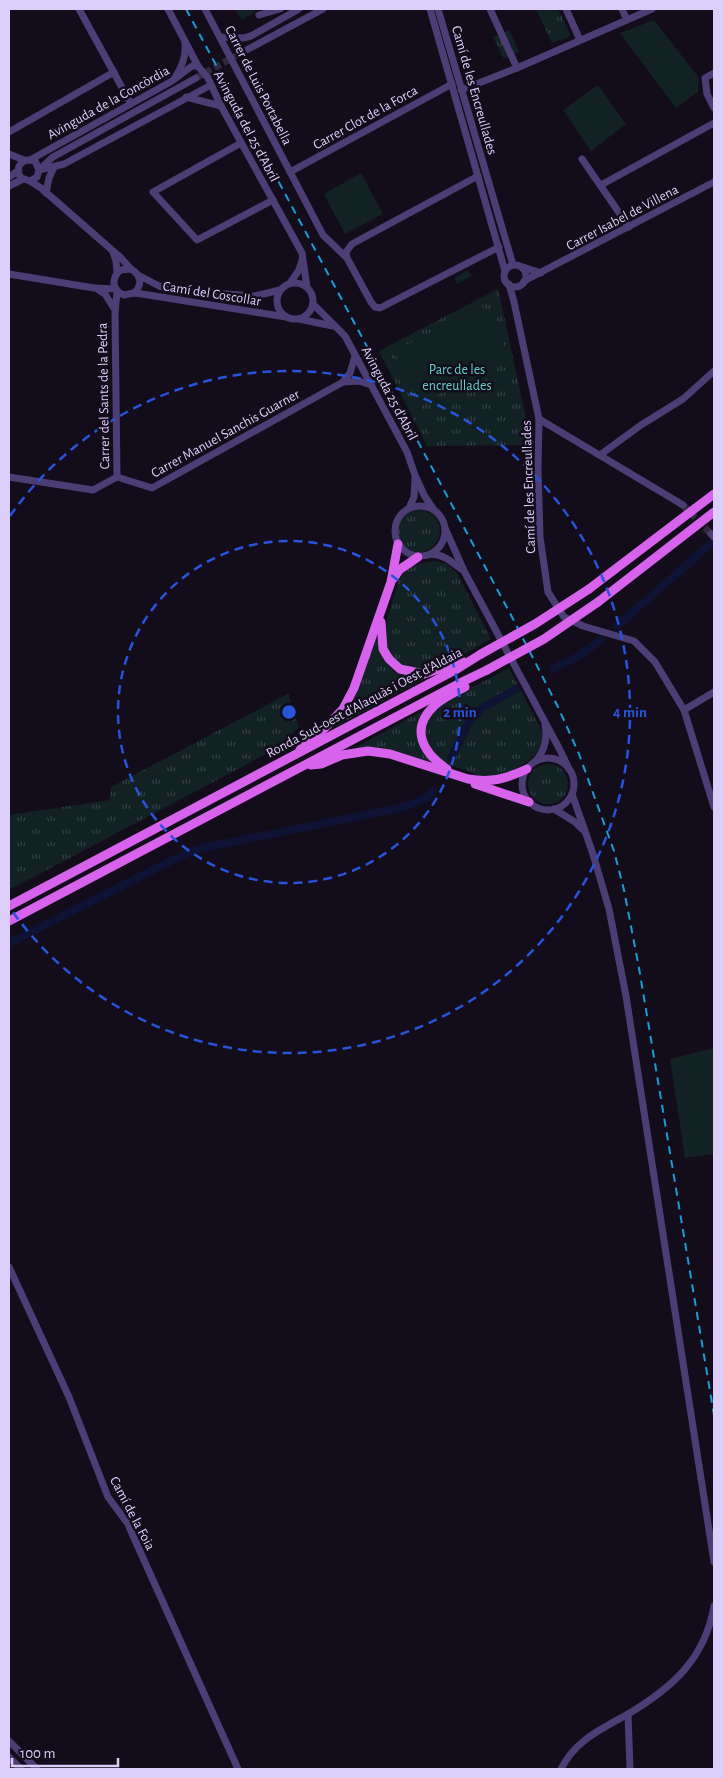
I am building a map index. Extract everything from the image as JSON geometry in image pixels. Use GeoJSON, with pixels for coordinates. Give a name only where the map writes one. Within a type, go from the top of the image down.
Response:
{"type":"FeatureCollection","features":[{"type":"Feature","properties":{"kind":"main road","name":"Ronda Sud-oest d'Alaquàs i Oest d'Aldaia"},"geometry":{"type":"LineString","coordinates":[[9,906],[457,669],[535,624],[589,589],[714,494]]}},
{"type":"Feature","properties":{"kind":"main road","name":"Ronda Sud-oest d'Alaquàs i Oest d'Aldaia"},"geometry":{"type":"LineString","coordinates":[[9,922],[544,639],[598,602],[714,512]]}},
{"type":"Feature","properties":{"kind":"main road"},"geometry":{"type":"LineString","coordinates":[[296,754],[304,744],[323,730],[343,709],[354,688],[391,582],[398,544]]}},
{"type":"Feature","properties":{"kind":"main road"},"geometry":{"type":"LineString","coordinates":[[391,582],[399,570],[418,557]]}},
{"type":"Feature","properties":{"kind":"main road"},"geometry":{"type":"LineString","coordinates":[[381,614],[383,649],[393,664],[404,671],[424,674],[481,654]]}},
{"type":"Feature","properties":{"kind":"main road"},"geometry":{"type":"LineString","coordinates":[[456,775],[428,754],[423,741],[422,726],[429,712],[436,704],[476,680],[487,670]]}},
{"type":"Feature","properties":{"kind":"main road"},"geometry":{"type":"LineString","coordinates":[[303,766],[321,764],[342,755],[368,751],[390,754],[456,775],[481,786],[529,802]]}},
{"type":"Feature","properties":{"kind":"main road"},"geometry":{"type":"LineString","coordinates":[[468,780],[501,780],[527,769]]}},
{"type":"Feature","properties":{"kind":"street"},"geometry":{"type":"LineString","coordinates":[[79,9],[131,104]]}},
{"type":"Feature","properties":{"kind":"street","name":"Avinguda del 25 d'Abril"},"geometry":{"type":"LineString","coordinates":[[168,9],[303,255],[307,286]]}},
{"type":"Feature","properties":{"kind":"street","name":"Carrer de Luis Portabella"},"geometry":{"type":"LineString","coordinates":[[205,9],[323,235],[347,258],[375,307],[380,308],[499,247]]}},
{"type":"Feature","properties":{"kind":"street"},"geometry":{"type":"LineString","coordinates":[[259,15],[280,9]]}},
{"type":"Feature","properties":{"kind":"street"},"geometry":{"type":"LineString","coordinates":[[220,37],[243,38],[251,36],[299,9]]}},
{"type":"Feature","properties":{"kind":"street"},"geometry":{"type":"LineString","coordinates":[[240,54],[323,9]]}},
{"type":"Feature","properties":{"kind":"street","name":"Camí de les Encreullades"},"geometry":{"type":"LineString","coordinates":[[430,9],[505,271]]}},
{"type":"Feature","properties":{"kind":"street","name":"Camí de les Encreullades"},"geometry":{"type":"LineString","coordinates":[[438,9],[461,90],[517,266]]}},
{"type":"Feature","properties":{"kind":"street"},"geometry":{"type":"LineString","coordinates":[[490,9],[517,68]]}},
{"type":"Feature","properties":{"kind":"street"},"geometry":{"type":"LineString","coordinates":[[566,9],[580,40]]}},
{"type":"Feature","properties":{"kind":"street"},"geometry":{"type":"LineString","coordinates":[[622,9],[627,20]]}},
{"type":"Feature","properties":{"kind":"street"},"geometry":{"type":"LineString","coordinates":[[461,90],[517,68],[652,9]]}},
{"type":"Feature","properties":{"kind":"street"},"geometry":{"type":"LineString","coordinates":[[172,81],[183,63],[186,51],[185,40]]}},
{"type":"Feature","properties":{"kind":"street","name":"Avinguda de la Concòrdia"},"geometry":{"type":"LineString","coordinates":[[30,160],[172,81],[191,67],[198,66]]}},
{"type":"Feature","properties":{"kind":"street"},"geometry":{"type":"LineString","coordinates":[[9,132],[114,72]]}},
{"type":"Feature","properties":{"kind":"street"},"geometry":{"type":"LineString","coordinates":[[714,72],[705,78],[707,94],[714,108]]}},
{"type":"Feature","properties":{"kind":"street","name":"Avinguda de la Concòrdia"},"geometry":{"type":"LineString","coordinates":[[39,172],[53,157],[196,78]]}},
{"type":"Feature","properties":{"kind":"street","name":"Carrer Clot de la Forca"},"geometry":{"type":"LineString","coordinates":[[290,172],[452,84]]}},
{"type":"Feature","properties":{"kind":"street"},"geometry":{"type":"LineString","coordinates":[[9,186],[35,178],[39,172],[64,164],[211,85]]}},
{"type":"Feature","properties":{"kind":"street"},"geometry":{"type":"LineString","coordinates":[[186,97],[221,106]]}},
{"type":"Feature","properties":{"kind":"street"},"geometry":{"type":"LineString","coordinates":[[601,185],[714,123]]}},
{"type":"Feature","properties":{"kind":"street"},"geometry":{"type":"LineString","coordinates":[[241,143],[153,192],[198,240],[273,200]]}},
{"type":"Feature","properties":{"kind":"street"},"geometry":{"type":"LineString","coordinates":[[9,156],[30,160],[39,172],[46,193]]}},
{"type":"Feature","properties":{"kind":"street"},"geometry":{"type":"LineString","coordinates":[[9,156],[20,176],[46,193],[113,251],[138,274],[140,283],[139,287],[130,294],[120,294],[116,290],[9,274]]}},
{"type":"Feature","properties":{"kind":"street","name":"Avinguda de la Concòrdia"},"geometry":{"type":"LineString","coordinates":[[30,160],[53,157]]}},
{"type":"Feature","properties":{"kind":"street"},"geometry":{"type":"LineString","coordinates":[[582,158],[629,227]]}},
{"type":"Feature","properties":{"kind":"street"},"geometry":{"type":"LineString","coordinates":[[9,176],[18,170],[20,164],[30,160]]}},
{"type":"Feature","properties":{"kind":"street"},"geometry":{"type":"LineString","coordinates":[[46,193],[49,178],[54,167]]}},
{"type":"Feature","properties":{"kind":"street"},"geometry":{"type":"LineString","coordinates":[[347,258],[346,252],[352,244],[478,176]]}},
{"type":"Feature","properties":{"kind":"street","name":"Carrer Isabel de Villena"},"geometry":{"type":"LineString","coordinates":[[522,283],[714,182]]}},
{"type":"Feature","properties":{"kind":"street"},"geometry":{"type":"LineString","coordinates":[[113,251],[116,261],[116,290]]}},
{"type":"Feature","properties":{"kind":"street"},"geometry":{"type":"LineString","coordinates":[[290,283],[299,282],[307,286],[312,294],[313,304],[306,315],[299,318],[292,319],[286,317],[278,310],[276,299],[280,290],[290,283],[301,264],[303,255]]}},
{"type":"Feature","properties":{"kind":"street"},"geometry":{"type":"LineString","coordinates":[[514,302],[525,278],[525,271],[517,266]]}},
{"type":"Feature","properties":{"kind":"street"},"geometry":{"type":"LineString","coordinates":[[522,283],[515,286],[509,284],[504,278],[505,271],[517,266],[541,273]]}},
{"type":"Feature","properties":{"kind":"street"},"geometry":{"type":"LineString","coordinates":[[95,288],[124,269],[131,269]]}},
{"type":"Feature","properties":{"kind":"street","name":"Camí del Coscollar"},"geometry":{"type":"LineString","coordinates":[[138,274],[159,286],[180,291],[255,296],[280,290]]}},
{"type":"Feature","properties":{"kind":"street","name":"Camí de les Encreullades"},"geometry":{"type":"LineString","coordinates":[[509,284],[539,419],[540,537],[548,592],[564,617],[583,626],[634,641],[655,662],[684,710],[714,803]]}},
{"type":"Feature","properties":{"kind":"street"},"geometry":{"type":"LineString","coordinates":[[95,288],[105,294],[115,312]]}},
{"type":"Feature","properties":{"kind":"street","name":"Carrer del Sants de la Pedra"},"geometry":{"type":"LineString","coordinates":[[116,290],[117,477]]}},
{"type":"Feature","properties":{"kind":"street","name":"Camí del Coscollar"},"geometry":{"type":"LineString","coordinates":[[130,294],[286,317]]}},
{"type":"Feature","properties":{"kind":"street","name":"Carrer del Sants de la Pedra"},"geometry":{"type":"LineString","coordinates":[[115,312],[130,294]]}},
{"type":"Feature","properties":{"kind":"street","name":"Avinguda 25 d'Abril"},"geometry":{"type":"LineString","coordinates":[[313,304],[343,333],[406,452],[424,495],[434,510]]}},
{"type":"Feature","properties":{"kind":"street"},"geometry":{"type":"LineString","coordinates":[[299,318],[336,327]]}},
{"type":"Feature","properties":{"kind":"street"},"geometry":{"type":"LineString","coordinates":[[343,382],[350,373],[355,355]]}},
{"type":"Feature","properties":{"kind":"street"},"geometry":{"type":"LineString","coordinates":[[600,455],[641,425],[683,399],[714,371]]}},
{"type":"Feature","properties":{"kind":"street"},"geometry":{"type":"LineString","coordinates":[[343,382],[359,381],[371,384]]}},
{"type":"Feature","properties":{"kind":"street","name":"Carrer Manuel Sanchis Guarner"},"geometry":{"type":"LineString","coordinates":[[117,477],[152,488],[343,382]]}},
{"type":"Feature","properties":{"kind":"street"},"geometry":{"type":"LineString","coordinates":[[539,419],[684,505]]}},
{"type":"Feature","properties":{"kind":"street","name":"Avinguda 25 d'Abril"},"geometry":{"type":"LineString","coordinates":[[409,509],[414,497],[415,475]]}},
{"type":"Feature","properties":{"kind":"street"},"geometry":{"type":"LineString","coordinates":[[9,477],[92,490],[117,477]]}},
{"type":"Feature","properties":{"kind":"street"},"geometry":{"type":"LineString","coordinates":[[464,571],[448,558],[431,554],[418,557],[410,555],[403,550],[395,536],[397,520],[402,513],[422,506],[434,510],[440,515],[464,571],[544,719],[573,781],[572,794],[609,910],[626,996],[714,1562]]}},
{"type":"Feature","properties":{"kind":"street"},"geometry":{"type":"LineString","coordinates":[[431,554],[442,543],[445,536],[445,528]]}},
{"type":"Feature","properties":{"kind":"street"},"geometry":{"type":"LineString","coordinates":[[684,710],[714,692]]}},
{"type":"Feature","properties":{"kind":"street"},"geometry":{"type":"LineString","coordinates":[[544,719],[547,739],[544,749],[536,761],[527,769],[522,782],[524,796],[529,802],[540,809],[554,809],[562,806],[572,794]]}},
{"type":"Feature","properties":{"kind":"street"},"geometry":{"type":"LineString","coordinates":[[536,761],[554,759],[569,769]]}},
{"type":"Feature","properties":{"kind":"street"},"geometry":{"type":"LineString","coordinates":[[554,809],[575,822],[586,836]]}},
{"type":"Feature","properties":{"kind":"street","name":"Camí de la Foia"},"geometry":{"type":"LineString","coordinates":[[9,1267],[69,1398],[108,1497],[128,1524],[238,1769]]}},
{"type":"Feature","properties":{"kind":"street"},"geometry":{"type":"LineString","coordinates":[[561,1769],[565,1761],[586,1738],[628,1714],[671,1684],[692,1662],[704,1641],[714,1606]]}},
{"type":"Feature","properties":{"kind":"street"},"geometry":{"type":"LineString","coordinates":[[628,1714],[630,1769]]}},
{"type":"Feature","properties":{"kind":"street"},"geometry":{"type":"LineString","coordinates":[[9,1741],[37,1769]]}},
{"type":"Feature","properties":{"kind":"street"},"geometry":{"type":"LineString","coordinates":[[9,1757],[21,1769]]}},
{"type":"Feature","properties":{"kind":"green space"},"geometry":{"type":"Polygon","coordinates":[[[235,9],[254,9],[256,12],[242,20],[235,9]]]}},
{"type":"Feature","properties":{"kind":"green space"},"geometry":{"type":"Polygon","coordinates":[[[536,9],[558,9],[571,36],[552,43],[536,9]]]}},
{"type":"Feature","properties":{"kind":"green space"},"geometry":{"type":"Polygon","coordinates":[[[654,20],[699,78],[698,92],[676,108],[620,33],[654,20]]]}},
{"type":"Feature","properties":{"kind":"green space"},"geometry":{"type":"Polygon","coordinates":[[[509,30],[519,52],[504,59],[493,37],[509,30]]]}},
{"type":"Feature","properties":{"kind":"green space"},"geometry":{"type":"Polygon","coordinates":[[[598,85],[626,124],[591,151],[563,110],[598,85]]]}},
{"type":"Feature","properties":{"kind":"green space"},"geometry":{"type":"Polygon","coordinates":[[[361,173],[383,214],[345,234],[324,194],[361,173]]]}},
{"type":"Feature","properties":{"kind":"green space"},"geometry":{"type":"Polygon","coordinates":[[[468,270],[472,276],[457,284],[454,278],[468,270]]]}},
{"type":"Feature","properties":{"kind":"green space","name":"Parc de les encreullades"},"geometry":{"type":"Polygon","coordinates":[[[498,289],[532,445],[427,446],[379,351],[498,289]]]}},
{"type":"Feature","properties":{"kind":"green space"},"geometry":{"type":"Polygon","coordinates":[[[482,305],[509,356],[422,403],[394,352],[482,305]]]}},
{"type":"Feature","properties":{"kind":"green space"},"geometry":{"type":"Polygon","coordinates":[[[434,417],[445,438],[435,443],[424,423],[434,417]]]}},
{"type":"Feature","properties":{"kind":"green space"},"geometry":{"type":"Polygon","coordinates":[[[419,510],[434,516],[440,531],[434,546],[419,552],[404,546],[398,531],[404,516],[419,510]]]}},
{"type":"Feature","properties":{"kind":"green space"},"geometry":{"type":"Polygon","coordinates":[[[434,561],[447,564],[457,573],[491,639],[441,665],[414,669],[402,665],[388,650],[385,638],[386,625],[397,586],[405,571],[414,565],[434,561]]]}},
{"type":"Feature","properties":{"kind":"green space"},"geometry":{"type":"Polygon","coordinates":[[[375,635],[386,663],[393,669],[409,677],[428,677],[333,728],[345,711],[375,635]]]}},
{"type":"Feature","properties":{"kind":"green space"},"geometry":{"type":"Polygon","coordinates":[[[509,668],[542,731],[541,744],[536,754],[514,770],[493,777],[476,775],[447,764],[437,758],[426,736],[427,724],[433,713],[457,695],[509,668]]]}},
{"type":"Feature","properties":{"kind":"green space"},"geometry":{"type":"Polygon","coordinates":[[[288,694],[299,727],[272,751],[9,890],[9,815],[110,800],[111,787],[288,694]]]}},
{"type":"Feature","properties":{"kind":"green space"},"geometry":{"type":"Polygon","coordinates":[[[426,709],[419,743],[432,764],[351,750],[426,709]]]}},
{"type":"Feature","properties":{"kind":"green space"},"geometry":{"type":"Polygon","coordinates":[[[544,764],[552,764],[559,767],[565,773],[568,784],[565,795],[559,801],[552,804],[544,804],[537,801],[531,795],[528,788],[528,780],[531,773],[537,767],[544,764]]]}},
{"type":"Feature","properties":{"kind":"green space"},"geometry":{"type":"Polygon","coordinates":[[[714,1048],[714,1154],[685,1158],[670,1059],[714,1048]]]}},
{"type":"Feature","properties":{"kind":"waterway"},"geometry":{"type":"LineString","coordinates":[[617,626],[714,541]]}},
{"type":"Feature","properties":{"kind":"waterway"},"geometry":{"type":"LineString","coordinates":[[554,668],[579,656],[601,640]]}},
{"type":"Feature","properties":{"kind":"waterway"},"geometry":{"type":"LineString","coordinates":[[451,758],[469,722],[482,708],[516,689]]}},
{"type":"Feature","properties":{"kind":"waterway"},"geometry":{"type":"LineString","coordinates":[[9,943],[185,854],[203,848],[404,807],[429,797],[433,790]]}},
{"type":"Feature","properties":{"kind":"tunnel"},"geometry":{"type":"LineString","coordinates":[[196,78],[239,54]]}},
{"type":"Feature","properties":{"kind":"tunnel"},"geometry":{"type":"LineString","coordinates":[[683,505],[711,534]]}},
{"type":"Feature","properties":{"kind":"railway"},"geometry":{"type":"LineString","coordinates":[[186,9],[512,617],[558,707],[579,754],[614,851],[624,890],[639,968],[714,1415]]}}]}
